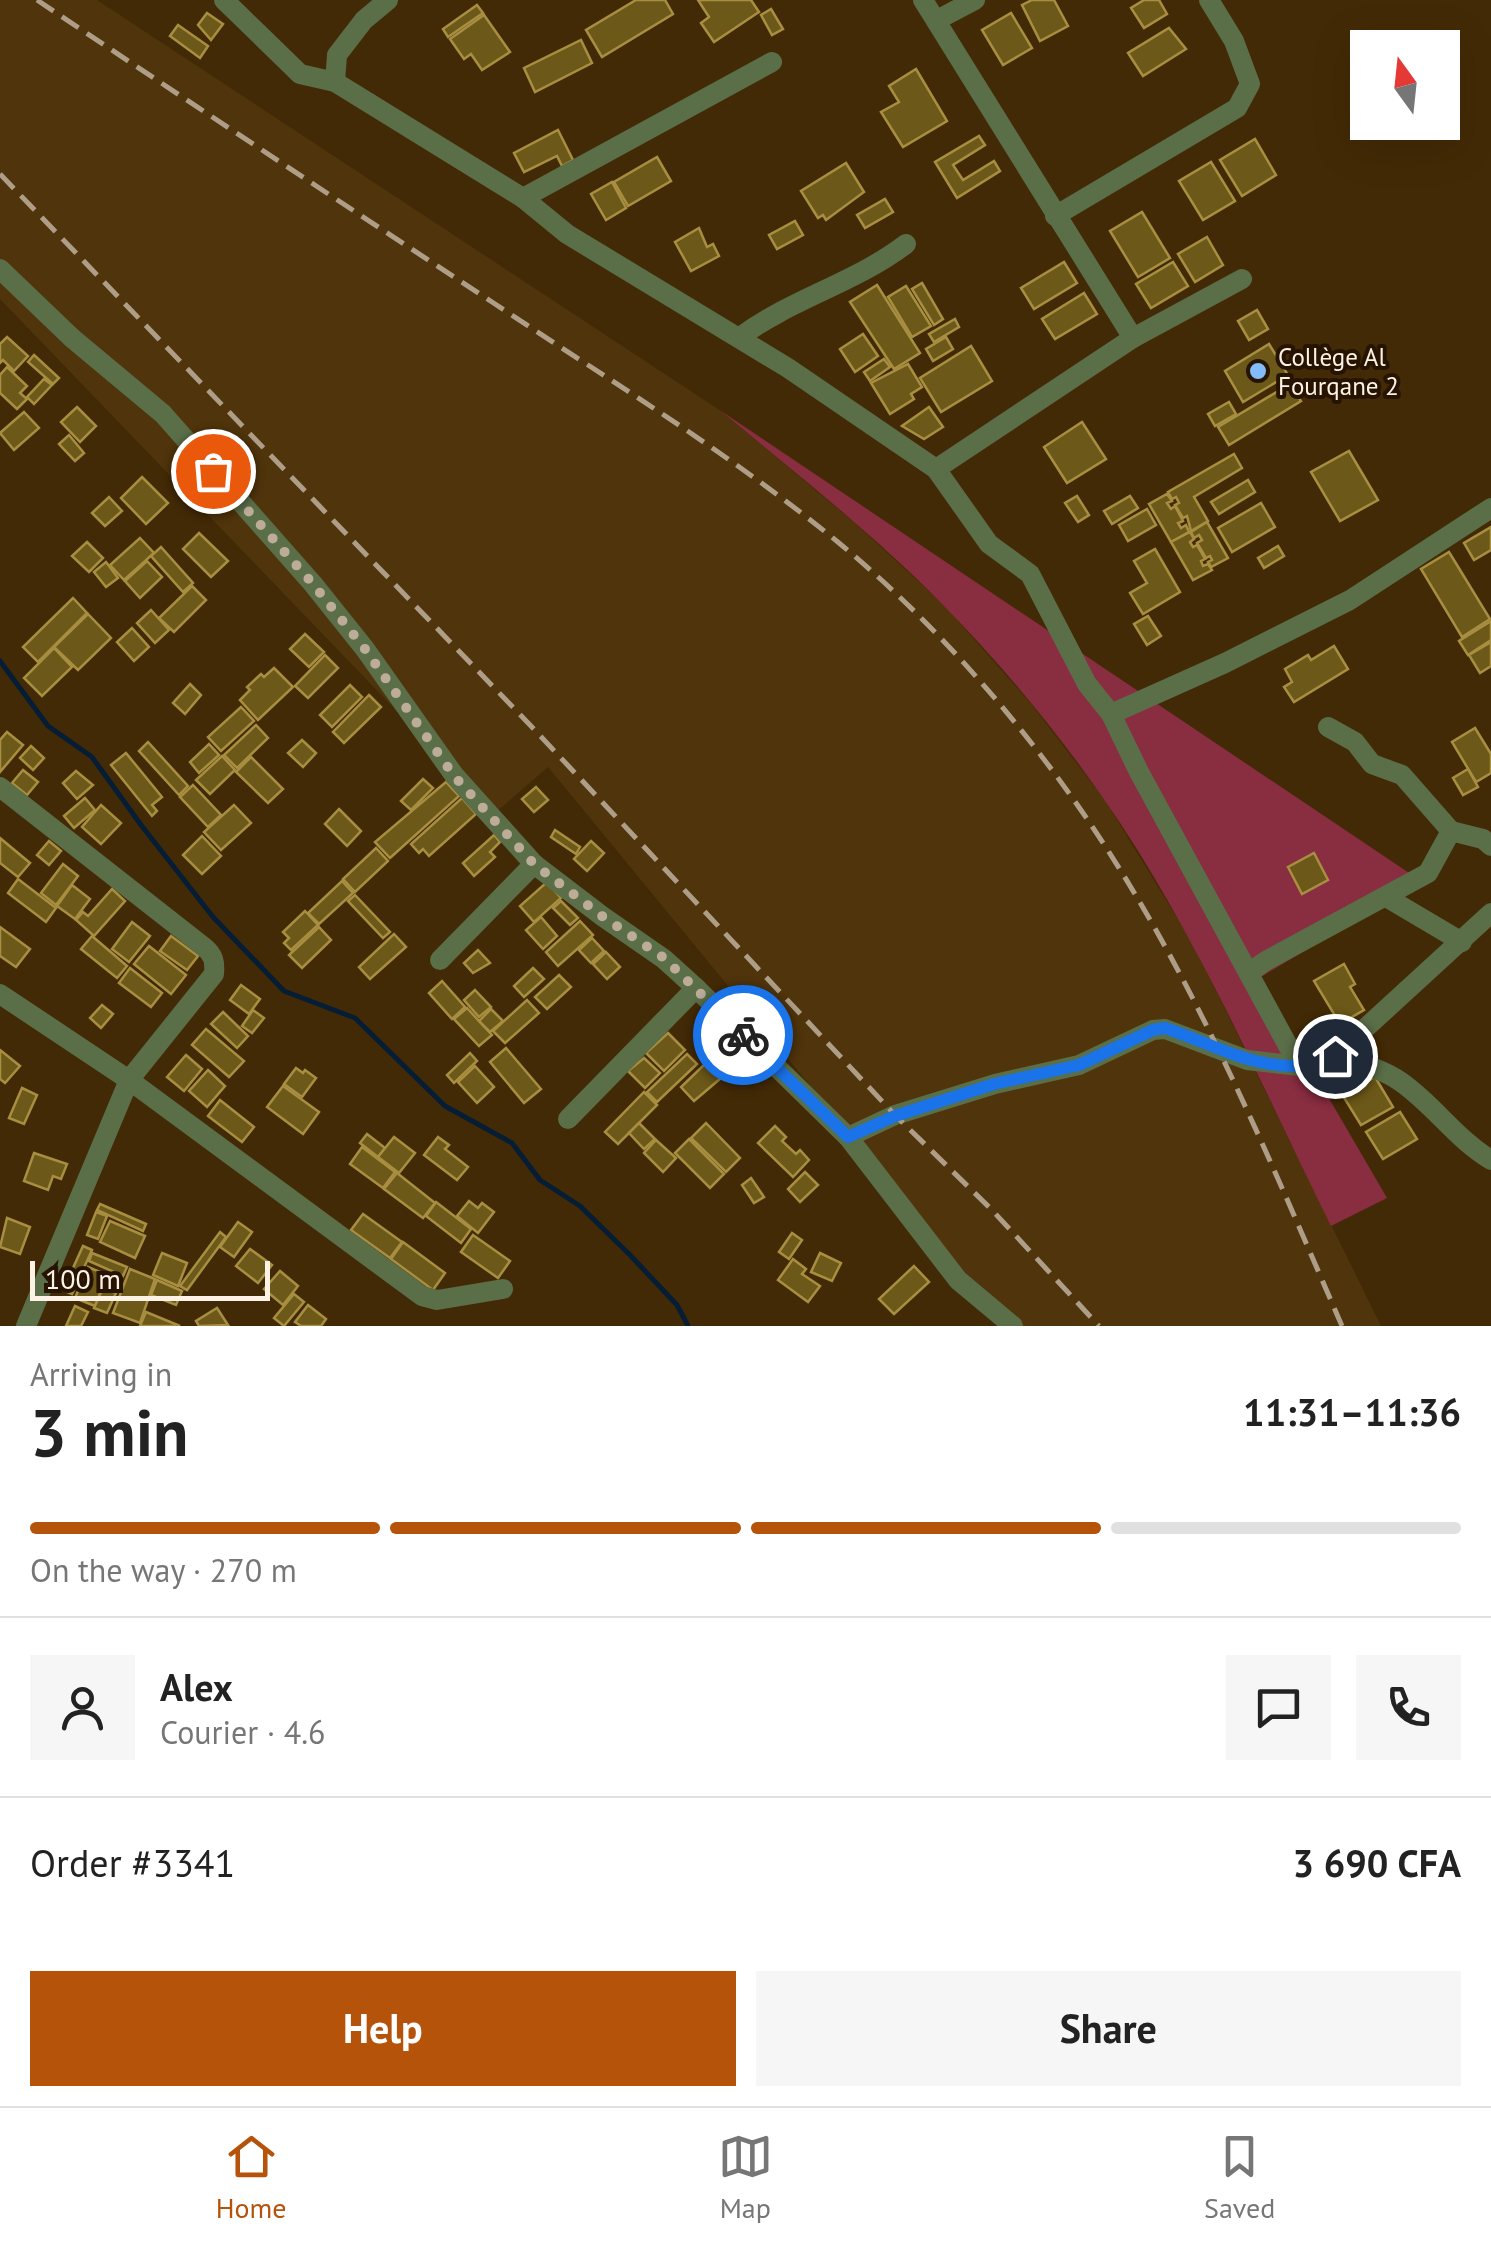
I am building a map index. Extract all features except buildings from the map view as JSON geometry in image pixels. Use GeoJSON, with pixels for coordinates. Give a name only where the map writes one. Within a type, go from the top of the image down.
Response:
{"type":"FeatureCollection","features":[{"type":"Feature","properties":{"kind":"street"},"geometry":{"type":"LineString","coordinates":[[226,0],[300,74],[334,82],[523,198],[567,234],[740,337],[936,469],[989,544],[1030,574],[1087,684],[1111,714],[1300,1066]]}},
{"type":"Feature","properties":{"kind":"street"},"geometry":{"type":"LineString","coordinates":[[334,82],[337,56],[364,20],[388,0]]}},
{"type":"Feature","properties":{"kind":"street"},"geometry":{"type":"LineString","coordinates":[[923,0],[1132,338]]}},
{"type":"Feature","properties":{"kind":"street"},"geometry":{"type":"LineString","coordinates":[[937,20],[975,0]]}},
{"type":"Feature","properties":{"kind":"street"},"geometry":{"type":"LineString","coordinates":[[1055,216],[1237,108],[1250,84],[1234,41],[1209,0]]}},
{"type":"Feature","properties":{"kind":"street"},"geometry":{"type":"LineString","coordinates":[[523,198],[772,62]]}},
{"type":"Feature","properties":{"kind":"street"},"geometry":{"type":"LineString","coordinates":[[740,337],[766,318],[906,244]]}},
{"type":"Feature","properties":{"kind":"street"},"geometry":{"type":"LineString","coordinates":[[2,272],[72,338],[164,414],[313,584],[365,649],[454,776],[534,864],[664,958],[696,988],[848,1137],[958,1280],[1013,1326]]}},
{"type":"Feature","properties":{"kind":"street"},"geometry":{"type":"LineString","coordinates":[[936,469],[1132,338],[1242,279]]}},
{"type":"Feature","properties":{"kind":"street"},"geometry":{"type":"LineString","coordinates":[[1111,714],[1225,663],[1350,600],[1491,508]]}},
{"type":"Feature","properties":{"kind":"street"},"geometry":{"type":"LineString","coordinates":[[1328,727],[1355,742],[1372,764],[1402,776],[1461,833],[1491,846]]}},
{"type":"Feature","properties":{"kind":"street"},"geometry":{"type":"LineString","coordinates":[[0,787],[204,946],[214,958],[214,974],[128,1080],[26,1326]]}},
{"type":"Feature","properties":{"kind":"street"},"geometry":{"type":"LineString","coordinates":[[1250,973],[1428,873],[1461,833],[1491,824]]}},
{"type":"Feature","properties":{"kind":"street"},"geometry":{"type":"LineString","coordinates":[[440,960],[534,864]]}},
{"type":"Feature","properties":{"kind":"street"},"geometry":{"type":"LineString","coordinates":[[1386,898],[1462,942]]}},
{"type":"Feature","properties":{"kind":"street"},"geometry":{"type":"LineString","coordinates":[[848,1137],[895,1116],[994,1084],[1079,1065],[1165,1028],[1247,1060],[1300,1066],[1335,1056],[1491,913]]}},
{"type":"Feature","properties":{"kind":"street"},"geometry":{"type":"LineString","coordinates":[[568,1119],[696,988]]}},
{"type":"Feature","properties":{"kind":"street"},"geometry":{"type":"LineString","coordinates":[[0,994],[128,1080],[422,1296],[437,1300],[503,1289]]}},
{"type":"Feature","properties":{"kind":"street"},"geometry":{"type":"LineString","coordinates":[[1335,1056],[1378,1068],[1404,1084],[1466,1146],[1491,1160]]}},
{"type":"Feature","properties":{"kind":"shaded area"},"geometry":{"type":"Polygon","coordinates":[[[0,0],[97,0],[721,411],[856,524],[944,605],[1032,705],[1104,799],[1192,942],[1381,1326],[1021,1326],[960,1268],[548,767],[495,813],[0,299],[0,0]]]}},
{"type":"Feature","properties":{"kind":"shaded area"},"geometry":{"type":"Polygon","coordinates":[[[721,411],[1421,881],[1259,978],[1387,1198],[1331,1226],[1225,1007],[1168,901],[1066,747],[986,650],[917,579],[721,411]]]}},
{"type":"Feature","properties":{"kind":"waterway"},"geometry":{"type":"LineString","coordinates":[[0,661],[48,726],[92,757],[213,917],[284,991],[355,1018],[445,1106],[512,1143],[540,1180],[580,1206],[630,1255],[677,1305],[688,1326]]}},
{"type":"Feature","properties":{"kind":"railway"},"geometry":{"type":"LineString","coordinates":[[37,0],[713,448],[839,543],[939,636],[1057,776],[1159,935],[1225,1063],[1342,1326]]}},
{"type":"Feature","properties":{"kind":"railway"},"geometry":{"type":"LineString","coordinates":[[0,174],[531,726],[895,1115],[992,1210],[1099,1326]]}},
{"type":"Feature","properties":{"kind":"way so far"},"geometry":{"type":"LineString","coordinates":[[213,471],[365,649],[454,776],[534,864],[664,958],[743,1035]]}},
{"type":"Feature","properties":{"kind":"place","name":"Collège Al Fourqane 2"},"geometry":{"type":"Point","coordinates":[1258,371]}},
{"type":"Feature","properties":{"kind":"route"},"geometry":{"type":"LineString","coordinates":[[743,1035],[848,1137],[895,1116],[994,1084],[1079,1065],[1165,1028],[1247,1060],[1300,1066],[1335,1056]]}}]}
